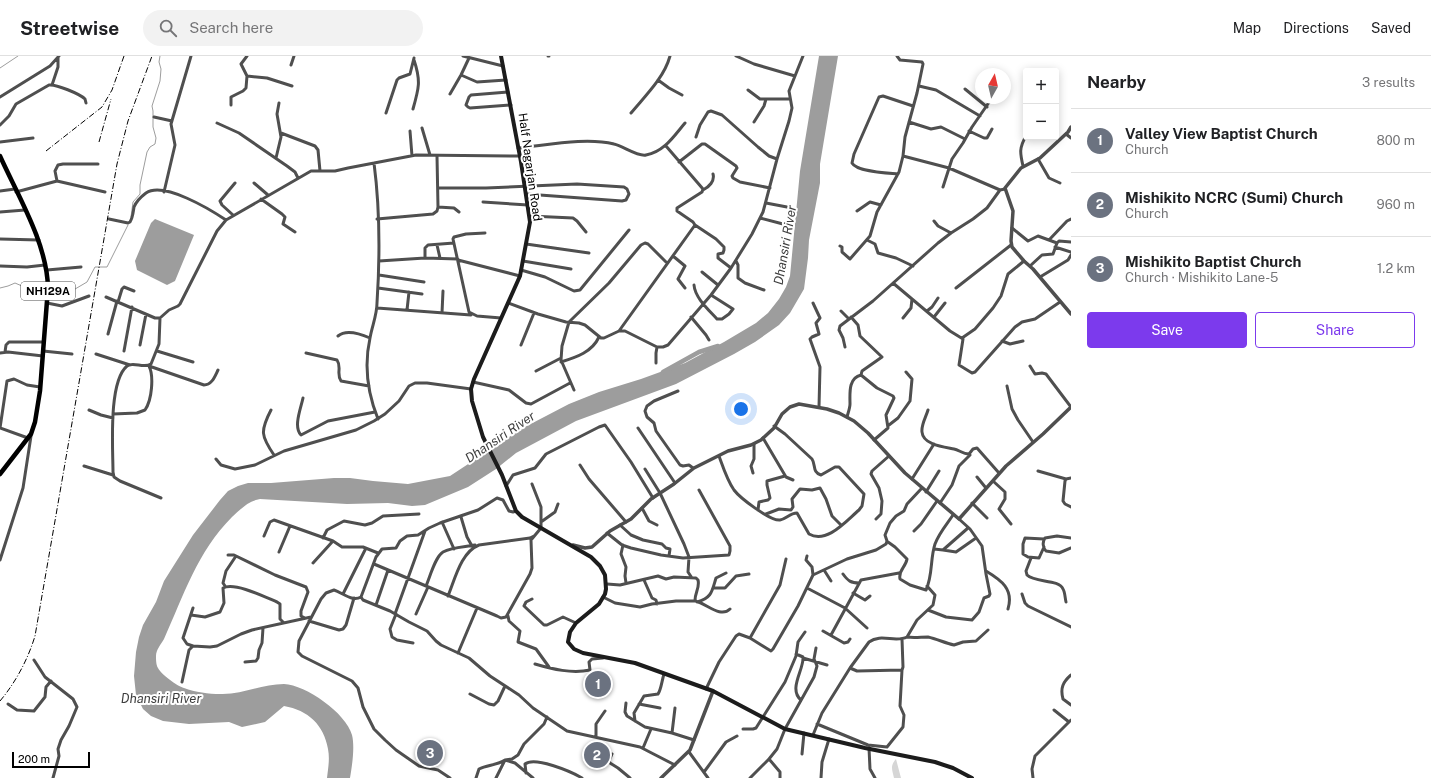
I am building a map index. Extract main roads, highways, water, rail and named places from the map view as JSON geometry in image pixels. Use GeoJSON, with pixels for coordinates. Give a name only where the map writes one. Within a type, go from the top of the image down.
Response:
{"type":"FeatureCollection","features":[{"type":"Feature","properties":{"kind":"highway","name":"NH129A"},"geometry":{"type":"LineString","coordinates":[[0,156],[39,240],[46,267],[48,288],[40,387],[35,422],[30,436],[0,474]]}},
{"type":"Feature","properties":{"kind":"main road","name":"Half Nagarjan Road"},"geometry":{"type":"LineString","coordinates":[[501,56],[520,156],[530,222],[520,276],[473,382],[471,389],[472,401],[483,437],[502,475],[516,511],[522,517],[591,557],[600,566],[605,574],[607,584],[603,597],[596,607],[576,623],[569,635],[568,642],[571,646],[583,652],[635,663],[712,691],[785,728],[935,762],[953,768],[970,778]]}},
{"type":"Feature","properties":{"kind":"water","name":"Dhansiri River"},"geometry":{"type":"Polygon","coordinates":[[[819,56],[838,56],[820,164],[820,183],[809,240],[804,289],[790,313],[779,325],[755,342],[676,384],[576,421],[516,453],[496,469],[468,487],[425,505],[412,506],[388,503],[347,504],[260,499],[248,503],[238,511],[220,530],[209,545],[192,575],[164,639],[158,649],[156,654],[156,664],[158,668],[177,685],[202,692],[228,694],[276,684],[284,684],[303,689],[314,695],[334,709],[342,718],[352,735],[353,751],[350,778],[327,778],[329,753],[323,733],[314,720],[293,708],[284,706],[265,722],[242,727],[229,722],[189,724],[163,721],[151,716],[143,709],[136,695],[134,676],[136,652],[143,625],[156,602],[164,581],[193,535],[228,491],[248,483],[350,478],[408,484],[450,476],[523,428],[569,404],[599,392],[685,363],[756,323],[768,313],[779,299],[790,276],[800,171],[819,56]]]}},
{"type":"Feature","properties":{"kind":"water"},"geometry":{"type":"Polygon","coordinates":[[[155,219],[194,235],[175,281],[167,285],[137,270],[135,261],[151,223],[155,219]]]}},
{"type":"Feature","properties":{"kind":"waterway"},"geometry":{"type":"LineString","coordinates":[[0,68],[18,56]]}},
{"type":"Feature","properties":{"kind":"waterway"},"geometry":{"type":"LineString","coordinates":[[131,217],[133,202],[140,194],[140,185],[147,152],[150,147],[155,144],[156,138],[153,127],[152,106],[160,81],[160,56]]}},
{"type":"Feature","properties":{"kind":"waterway"},"geometry":{"type":"LineString","coordinates":[[50,288],[63,293],[70,292],[87,282],[95,267],[107,267],[128,225]]}},
{"type":"Feature","properties":{"kind":"waterway"},"geometry":{"type":"LineString","coordinates":[[0,288],[15,283],[22,286],[45,288]]}},
{"type":"Feature","properties":{"kind":"waterway","name":"Dhansiri River"},"geometry":{"type":"LineString","coordinates":[[663,372],[699,352],[718,346]]}},
{"type":"Feature","properties":{"kind":"railway"},"geometry":{"type":"LineString","coordinates":[[46,151],[102,107],[112,90],[124,56]]}},
{"type":"Feature","properties":{"kind":"railway"},"geometry":{"type":"LineString","coordinates":[[0,701],[21,670],[35,636],[117,164],[128,121],[152,56]]}},
{"type":"Feature","properties":{"kind":"railway"},"geometry":{"type":"LineString","coordinates":[[99,142],[111,99]]}},
{"type":"Feature","properties":{"kind":"place","name":"Valley View Baptist Church"},"geometry":{"type":"Point","coordinates":[598,684]}},
{"type":"Feature","properties":{"kind":"place","name":"Mishikito Baptist Church"},"geometry":{"type":"Point","coordinates":[430,753]}},
{"type":"Feature","properties":{"kind":"place","name":"Mishikito NCRC (Sumi) Church"},"geometry":{"type":"Point","coordinates":[597,755]}}]}
